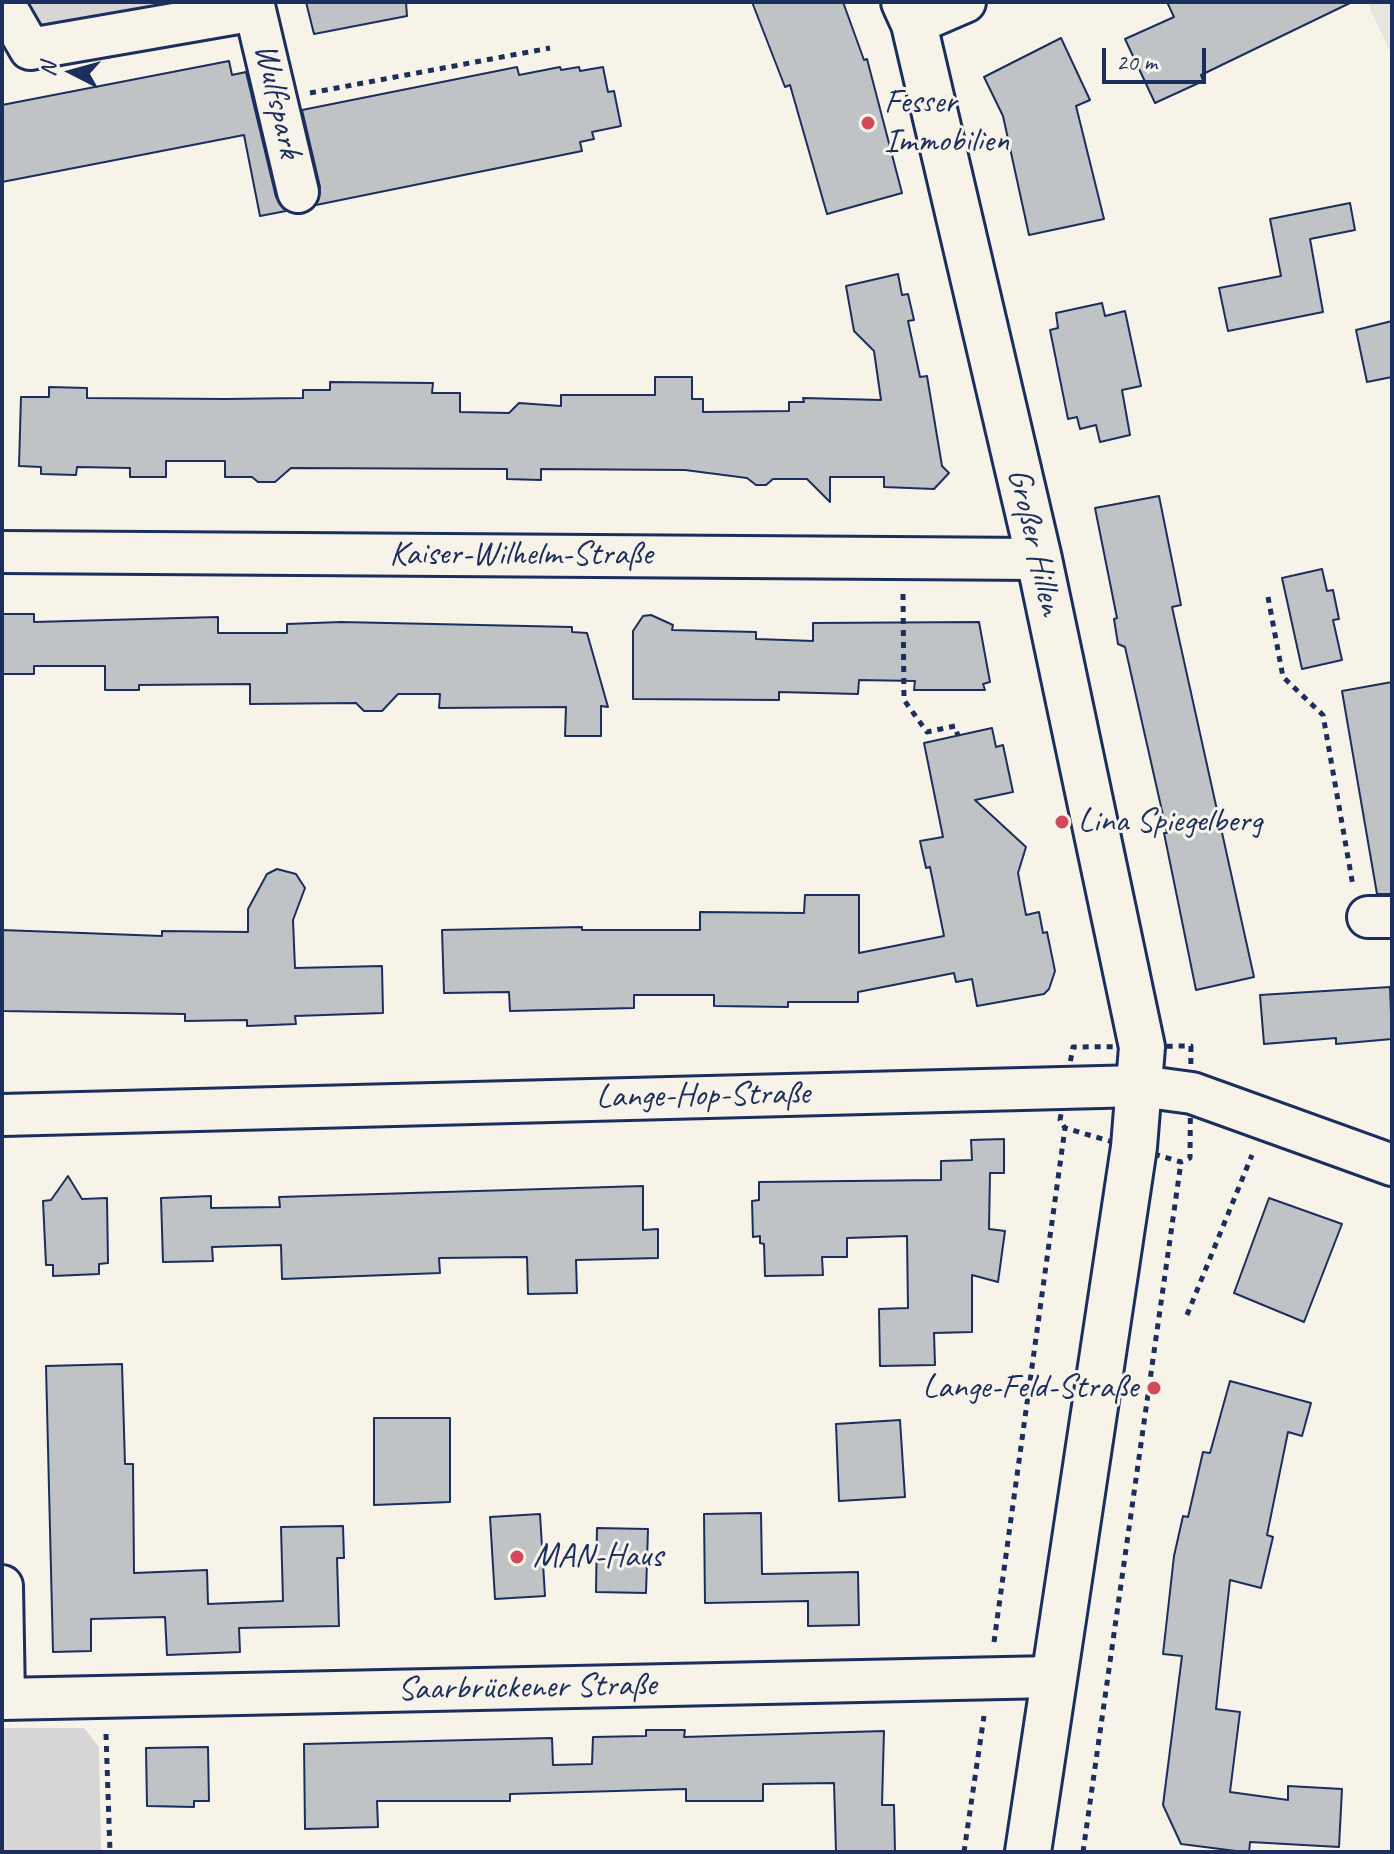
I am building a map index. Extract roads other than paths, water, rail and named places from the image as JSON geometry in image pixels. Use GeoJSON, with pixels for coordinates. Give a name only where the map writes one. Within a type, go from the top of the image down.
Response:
{"type":"FeatureCollection","features":[{"type":"Feature","properties":{"kind":"street","name":"Wulfspark"},"geometry":{"type":"LineString","coordinates":[[3,2],[30,49],[254,6],[298,192]]}},
{"type":"Feature","properties":{"kind":"street"},"geometry":{"type":"LineString","coordinates":[[909,13],[965,2]]}},
{"type":"Feature","properties":{"kind":"street","name":"Großer Hillen"},"geometry":{"type":"LineString","coordinates":[[909,13],[1039,559],[1142,1047],[1140,1086]]}},
{"type":"Feature","properties":{"kind":"street","name":"Kaiser-Wilhelm-Straße"},"geometry":{"type":"LineString","coordinates":[[2,552],[1039,559]]}},
{"type":"Feature","properties":{"kind":"street"},"geometry":{"type":"LineString","coordinates":[[1028,1852],[1132,1163],[1140,1086]]}},
{"type":"Feature","properties":{"kind":"street","name":"Lange-Hop-Straße"},"geometry":{"type":"LineString","coordinates":[[2,1115],[1140,1086],[1192,1093],[1392,1165]]}},
{"type":"Feature","properties":{"kind":"street"},"geometry":{"type":"LineString","coordinates":[[2,1586],[3,1699]]}},
{"type":"Feature","properties":{"kind":"street","name":"Saarbrückener Straße"},"geometry":{"type":"LineString","coordinates":[[3,1699],[1052,1677]]}},
{"type":"Feature","properties":{"kind":"place","name":"Fesser Immobilien"},"geometry":{"type":"Point","coordinates":[868,123]}},
{"type":"Feature","properties":{"kind":"place","name":"Lina Spiegelberg"},"geometry":{"type":"Point","coordinates":[1062,822]}},
{"type":"Feature","properties":{"kind":"place","name":"Lange-Feld-Straße"},"geometry":{"type":"Point","coordinates":[1154,1388]}},
{"type":"Feature","properties":{"kind":"place","name":"MAN-Haus"},"geometry":{"type":"Point","coordinates":[517,1557]}}]}
